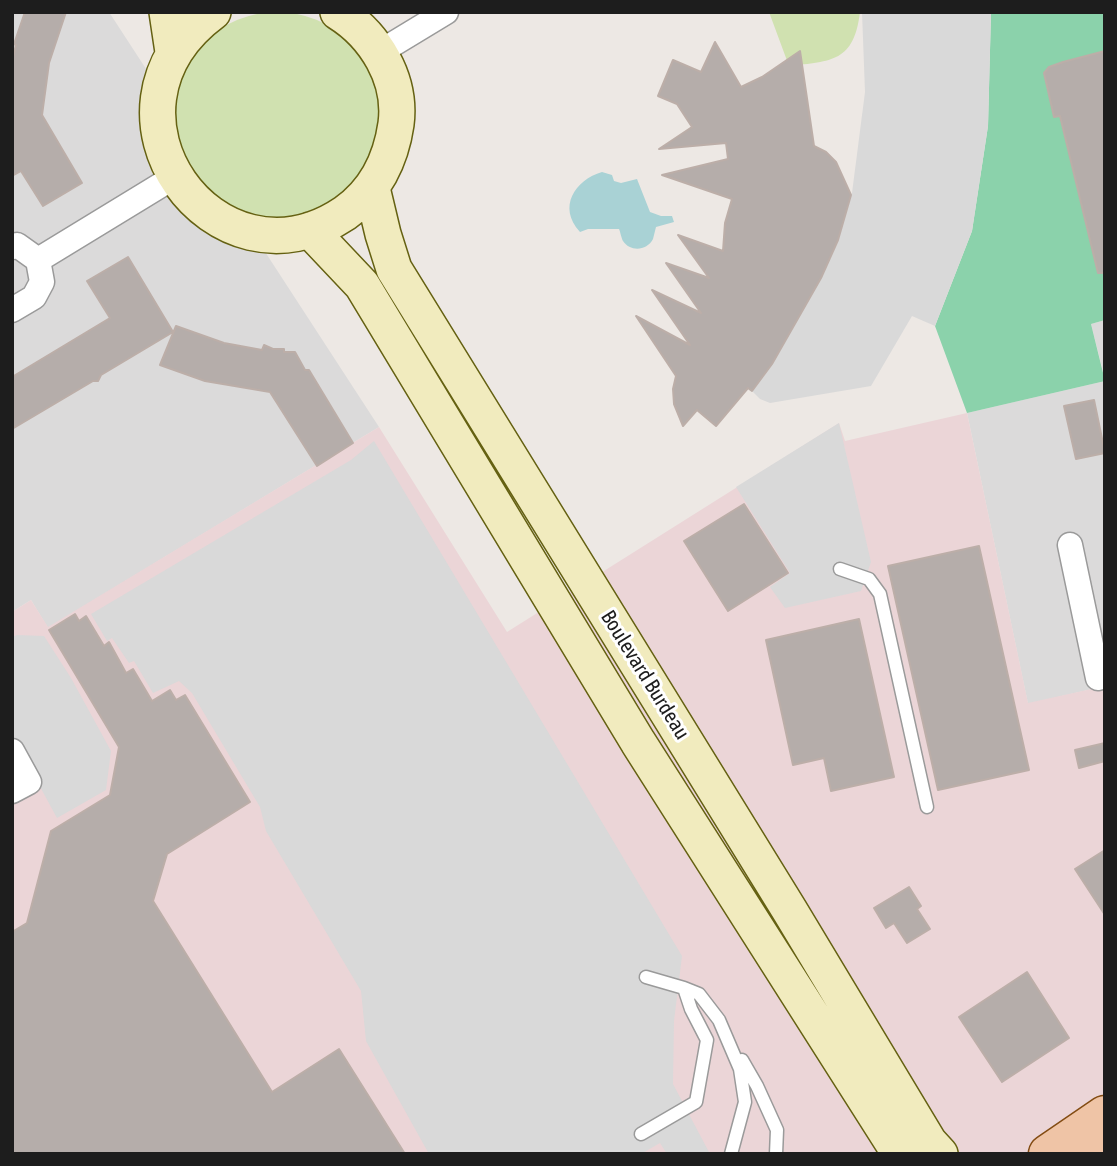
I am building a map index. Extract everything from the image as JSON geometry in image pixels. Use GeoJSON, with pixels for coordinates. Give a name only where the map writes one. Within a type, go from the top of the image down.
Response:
{"type":"FeatureCollection","features":[{"type":"Feature","properties":{"kind":"main road"},"geometry":{"type":"LineString","coordinates":[[167,12],[173,52]]}},
{"type":"Feature","properties":{"kind":"main road"},"geometry":{"type":"LineString","coordinates":[[214,12],[193,27],[173,52],[161,82],[157,115],[161,147],[174,177],[194,201],[219,219],[248,231],[279,234],[310,230],[355,206],[372,188],[389,156],[397,121],[394,86],[380,52],[356,23],[338,12]]}},
{"type":"Feature","properties":{"kind":"main road","name":"Boulevard Burdeau"},"geometry":{"type":"LineString","coordinates":[[372,188],[394,268],[924,1133],[940,1154]]}},
{"type":"Feature","properties":{"kind":"main road","name":"Boulevard Burdeau"},"geometry":{"type":"LineString","coordinates":[[310,230],[362,285],[645,753],[900,1154]]}},
{"type":"Feature","properties":{"kind":"main road"},"geometry":{"type":"LineString","coordinates":[[1048,1154],[1105,1115]]}},
{"type":"Feature","properties":{"kind":"main road"},"geometry":{"type":"LineString","coordinates":[[1101,1154],[1105,1150]]}},
{"type":"Feature","properties":{"kind":"street"},"geometry":{"type":"LineString","coordinates":[[380,52],[446,12]]}},
{"type":"Feature","properties":{"kind":"street"},"geometry":{"type":"LineString","coordinates":[[38,260],[174,177]]}},
{"type":"Feature","properties":{"kind":"street"},"geometry":{"type":"LineString","coordinates":[[12,247],[17,245],[38,260],[42,282],[34,297],[12,310]]}},
{"type":"Feature","properties":{"kind":"street"},"geometry":{"type":"LineString","coordinates":[[1070,545],[1098,678],[1105,676]]}},
{"type":"Feature","properties":{"kind":"street"},"geometry":{"type":"LineString","coordinates":[[12,751],[29,782],[12,791]]}},
{"type":"Feature","properties":{"kind":"lane"},"geometry":{"type":"LineString","coordinates":[[840,569],[869,579],[880,594],[927,807]]}},
{"type":"Feature","properties":{"kind":"lane"},"geometry":{"type":"LineString","coordinates":[[646,977],[699,994],[719,1020],[757,1086],[777,1130],[776,1154]]}},
{"type":"Feature","properties":{"kind":"lane"},"geometry":{"type":"LineString","coordinates":[[642,1134],[696,1102],[707,1040],[684,988]]}},
{"type":"Feature","properties":{"kind":"lane"},"geometry":{"type":"LineString","coordinates":[[719,1020],[740,1069],[745,1102],[731,1154]]}},
{"type":"Feature","properties":{"kind":"shaded area"},"geometry":{"type":"Polygon","coordinates":[[[12,12],[109,12],[379,427],[48,628],[31,600],[12,612],[12,12]]]}},
{"type":"Feature","properties":{"kind":"shaded area"},"geometry":{"type":"Polygon","coordinates":[[[862,12],[991,12],[988,126],[972,231],[935,326],[912,316],[871,386],[770,403],[760,399],[752,391],[772,364],[821,278],[838,240],[852,193],[865,92],[862,12]]]}},
{"type":"Feature","properties":{"kind":"shaded area"},"geometry":{"type":"Polygon","coordinates":[[[1105,320],[1105,379],[1091,324],[1105,320]]]}},
{"type":"Feature","properties":{"kind":"shaded area"},"geometry":{"type":"Polygon","coordinates":[[[1105,381],[1105,686],[1028,704],[967,413],[1105,381]]]}},
{"type":"Feature","properties":{"kind":"shaded area"},"geometry":{"type":"Polygon","coordinates":[[[967,413],[1028,703],[1105,686],[1105,1154],[12,1154],[12,612],[31,600],[48,627],[379,427],[507,632],[839,423],[845,441],[967,413]]]}},
{"type":"Feature","properties":{"kind":"shaded area"},"geometry":{"type":"Polygon","coordinates":[[[839,423],[871,562],[861,591],[785,608],[770,587],[790,573],[736,487],[839,423]]]}},
{"type":"Feature","properties":{"kind":"shaded area"},"geometry":{"type":"Polygon","coordinates":[[[374,441],[682,956],[674,1021],[673,1084],[710,1154],[667,1154],[660,1143],[641,1154],[429,1154],[366,1041],[361,991],[266,831],[260,807],[192,693],[179,681],[153,693],[134,661],[129,663],[112,638],[107,641],[91,614],[351,460],[374,441]]]}},
{"type":"Feature","properties":{"kind":"shaded area"},"geometry":{"type":"Polygon","coordinates":[[[44,636],[71,678],[111,751],[106,790],[57,818],[12,735],[12,637],[44,636]]]}},
{"type":"Feature","properties":{"kind":"green space"},"geometry":{"type":"Polygon","coordinates":[[[277,12],[317,20],[350,42],[372,75],[380,115],[372,155],[350,188],[317,210],[277,218],[237,210],[204,188],[182,155],[174,115],[182,75],[204,42],[237,20],[277,12]]]}},
{"type":"Feature","properties":{"kind":"green space"},"geometry":{"type":"Polygon","coordinates":[[[769,12],[860,12],[857,28],[846,50],[829,60],[789,66],[769,12]]]}},
{"type":"Feature","properties":{"kind":"green space"},"geometry":{"type":"Polygon","coordinates":[[[991,12],[1105,12],[1105,320],[1091,324],[1105,381],[967,413],[935,326],[972,231],[988,126],[991,12]]]}},
{"type":"Feature","properties":{"kind":"water"},"geometry":{"type":"Polygon","coordinates":[[[602,172],[612,175],[614,181],[621,183],[637,179],[650,212],[672,216],[674,222],[656,227],[650,243],[638,249],[626,245],[619,229],[588,229],[580,232],[570,213],[572,196],[584,181],[602,172]]]}},
{"type":"Feature","properties":{"kind":"building"},"geometry":{"type":"Polygon","coordinates":[[[25,12],[66,12],[49,63],[42,115],[82,183],[43,206],[21,171],[12,176],[12,61],[16,45],[14,44],[25,12]]]}},
{"type":"Feature","properties":{"kind":"building"},"geometry":{"type":"Polygon","coordinates":[[[715,42],[741,87],[762,77],[800,51],[814,146],[826,152],[836,162],[851,195],[838,240],[821,278],[772,364],[752,391],[748,388],[716,426],[697,410],[683,426],[674,404],[676,376],[636,316],[690,345],[652,290],[701,313],[666,263],[709,278],[678,235],[723,251],[725,223],[732,199],[662,175],[728,159],[726,143],[659,149],[692,127],[677,104],[658,96],[673,60],[701,72],[715,42]]]}},
{"type":"Feature","properties":{"kind":"building"},"geometry":{"type":"Polygon","coordinates":[[[1105,51],[1105,273],[1098,273],[1060,116],[1054,117],[1044,73],[1049,67],[1105,51]]]}},
{"type":"Feature","properties":{"kind":"building"},"geometry":{"type":"Polygon","coordinates":[[[128,257],[173,332],[101,375],[98,381],[93,381],[12,429],[12,377],[110,318],[87,281],[128,257]]]}},
{"type":"Feature","properties":{"kind":"building"},"geometry":{"type":"Polygon","coordinates":[[[176,326],[224,343],[262,350],[264,345],[273,349],[284,349],[284,352],[295,352],[305,370],[309,370],[353,443],[317,466],[270,392],[205,381],[160,365],[176,326]]]}},
{"type":"Feature","properties":{"kind":"building"},"geometry":{"type":"Polygon","coordinates":[[[1094,400],[1105,453],[1076,459],[1064,406],[1094,400]]]}},
{"type":"Feature","properties":{"kind":"building"},"geometry":{"type":"Polygon","coordinates":[[[744,504],[788,573],[728,611],[684,541],[744,504]]]}},
{"type":"Feature","properties":{"kind":"building"},"geometry":{"type":"Polygon","coordinates":[[[979,546],[1029,770],[938,790],[888,566],[979,546]]]}},
{"type":"Feature","properties":{"kind":"building"},"geometry":{"type":"Polygon","coordinates":[[[75,614],[79,621],[86,616],[104,646],[109,642],[126,673],[133,669],[152,701],[170,690],[176,700],[185,695],[250,802],[167,854],[153,901],[272,1092],[339,1049],[405,1154],[12,1154],[12,932],[27,923],[51,831],[110,795],[119,747],[49,630],[75,614]]]}},
{"type":"Feature","properties":{"kind":"building"},"geometry":{"type":"Polygon","coordinates":[[[859,619],[894,777],[831,791],[824,758],[793,765],[766,640],[859,619]]]}},
{"type":"Feature","properties":{"kind":"building"},"geometry":{"type":"Polygon","coordinates":[[[1105,743],[1105,761],[1079,768],[1075,750],[1105,743]]]}},
{"type":"Feature","properties":{"kind":"building"},"geometry":{"type":"Polygon","coordinates":[[[1105,850],[1105,915],[1075,869],[1105,850]]]}},
{"type":"Feature","properties":{"kind":"building"},"geometry":{"type":"Polygon","coordinates":[[[909,887],[921,906],[917,909],[930,929],[907,943],[894,923],[886,928],[874,908],[909,887]]]}},
{"type":"Feature","properties":{"kind":"building"},"geometry":{"type":"Polygon","coordinates":[[[1027,972],[1069,1038],[1002,1082],[959,1017],[1027,972]]]}}]}
